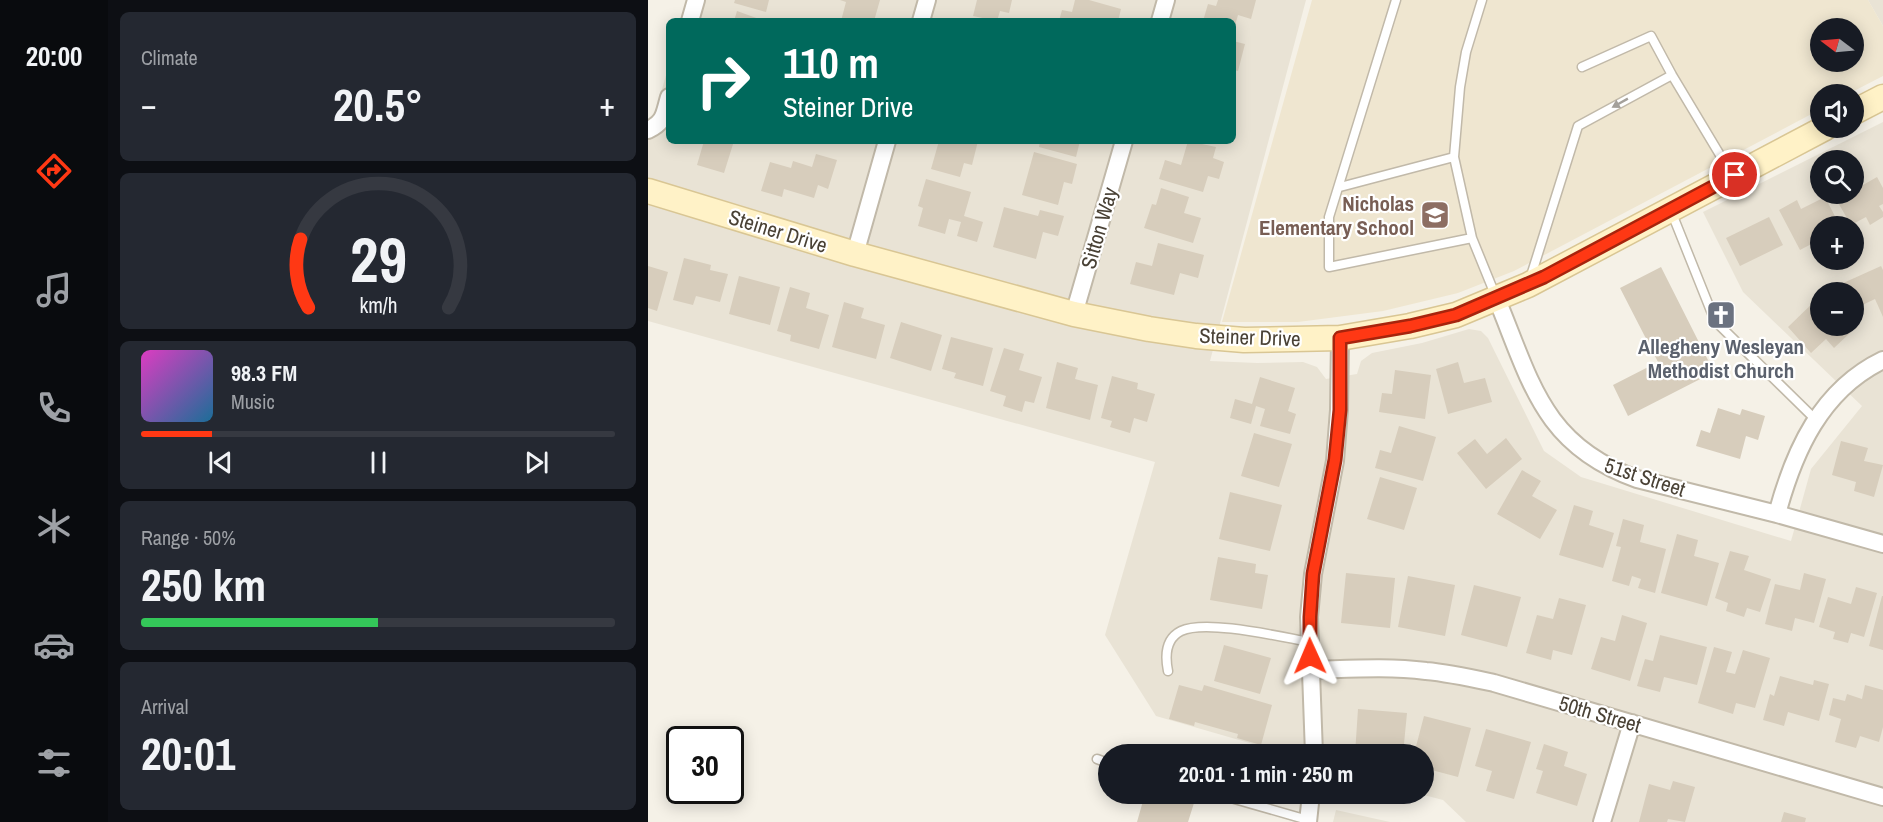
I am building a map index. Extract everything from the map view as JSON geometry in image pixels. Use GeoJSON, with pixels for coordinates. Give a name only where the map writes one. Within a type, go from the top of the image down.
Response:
{"type":"FeatureCollection","features":[{"type":"Feature","properties":{"kind":"street"},"geometry":{"type":"LineString","coordinates":[[691,18],[696,0]]}},
{"type":"Feature","properties":{"kind":"street"},"geometry":{"type":"LineString","coordinates":[[922,18],[927,0]]}},
{"type":"Feature","properties":{"kind":"street"},"geometry":{"type":"LineString","coordinates":[[1161,18],[1166,0]]}},
{"type":"Feature","properties":{"kind":"street"},"geometry":{"type":"LineString","coordinates":[[1864,107],[1883,97]]}},
{"type":"Feature","properties":{"kind":"street"},"geometry":{"type":"LineString","coordinates":[[648,130],[663,119],[666,108]]}},
{"type":"Feature","properties":{"kind":"street","name":"Steiner Drive"},"geometry":{"type":"LineString","coordinates":[[648,191],[855,254],[1074,314],[1196,336],[1244,339],[1340,338],[1410,326],[1456,315],[1528,285],[1810,136]]}},
{"type":"Feature","properties":{"kind":"street"},"geometry":{"type":"LineString","coordinates":[[855,254],[886,144]]}},
{"type":"Feature","properties":{"kind":"street","name":"Sitton Way"},"geometry":{"type":"LineString","coordinates":[[1074,314],[1123,144]]}},
{"type":"Feature","properties":{"kind":"street","name":"51st Street"},"geometry":{"type":"LineString","coordinates":[[1497,297],[1538,397],[1549,416],[1579,448],[1597,461],[1637,479],[1777,514],[1883,544]]}},
{"type":"Feature","properties":{"kind":"street"},"geometry":{"type":"LineString","coordinates":[[1314,744],[1310,617],[1313,574],[1335,460],[1340,410],[1340,338]]}},
{"type":"Feature","properties":{"kind":"street"},"geometry":{"type":"LineString","coordinates":[[1777,514],[1793,462],[1816,420],[1858,375],[1883,360]]}},
{"type":"Feature","properties":{"kind":"street","name":"50th Street"},"geometry":{"type":"LineString","coordinates":[[1311,670],[1380,668],[1426,670],[1471,678],[1883,797]]}},
{"type":"Feature","properties":{"kind":"street"},"geometry":{"type":"LineString","coordinates":[[1602,822],[1632,723]]}},
{"type":"Feature","properties":{"kind":"street"},"geometry":{"type":"LineString","coordinates":[[1308,821],[1310,804]]}},
{"type":"Feature","properties":{"kind":"lane"},"geometry":{"type":"LineString","coordinates":[[1396,0],[1329,217],[1329,267],[1472,238]]}},
{"type":"Feature","properties":{"kind":"lane"},"geometry":{"type":"LineString","coordinates":[[1482,0],[1466,52],[1460,87],[1454,158],[1472,238],[1497,297]]}},
{"type":"Feature","properties":{"kind":"lane"},"geometry":{"type":"LineString","coordinates":[[1582,67],[1651,36],[1723,160],[1735,175]]}},
{"type":"Feature","properties":{"kind":"lane"},"geometry":{"type":"LineString","coordinates":[[1528,285],[1578,126],[1672,75]]}},
{"type":"Feature","properties":{"kind":"lane"},"geometry":{"type":"LineString","coordinates":[[1340,187],[1454,158]]}},
{"type":"Feature","properties":{"kind":"lane"},"geometry":{"type":"LineString","coordinates":[[1671,211],[1715,321],[1816,420]]}},
{"type":"Feature","properties":{"kind":"lane"},"geometry":{"type":"LineString","coordinates":[[1168,671],[1165,657],[1170,641],[1180,632],[1194,628],[1238,630],[1310,642]]}},
{"type":"Feature","properties":{"kind":"lane"},"geometry":{"type":"LineString","coordinates":[[1251,804],[1308,821]]}},
{"type":"Feature","properties":{"kind":"shaded area"},"geometry":{"type":"Polygon","coordinates":[[[688,0],[1306,0],[1210,361],[1303,362],[1317,367],[1326,379],[1357,374],[1361,361],[1372,353],[1422,343],[1469,329],[1481,331],[1488,338],[1544,451],[1581,477],[1791,541],[1811,469],[1862,406],[1743,292],[1703,212],[1810,158],[1810,204],[1864,204],[1864,150],[1827,150],[1851,138],[1864,138],[1864,132],[1883,122],[1883,822],[1466,822],[1443,800],[1434,798],[1434,744],[1253,744],[1156,716],[1105,635],[1155,462],[648,321],[648,137],[666,75],[666,144],[1236,144],[1236,18],[683,18],[688,0]]]}},
{"type":"Feature","properties":{"kind":"shaded area","name":"Nicholas Elementary School"},"geometry":{"type":"Polygon","coordinates":[[[1312,0],[1868,0],[1883,26],[1883,76],[1864,86],[1810,84],[1810,115],[1514,271],[1458,293],[1383,311],[1298,322],[1222,322],[1312,0]]]}},
{"type":"Feature","properties":{"kind":"shaded area"},"geometry":{"type":"Polygon","coordinates":[[[1868,0],[1883,0],[1883,26],[1868,0]]]}},
{"type":"Feature","properties":{"kind":"shaded area"},"geometry":{"type":"Polygon","coordinates":[[[1336,810],[1390,822],[1333,822],[1336,810]]]}},
{"type":"Feature","properties":{"kind":"building"},"geometry":{"type":"Polygon","coordinates":[[[735,0],[769,0],[766,12],[734,3],[735,0]]]}},
{"type":"Feature","properties":{"kind":"building"},"geometry":{"type":"Polygon","coordinates":[[[840,0],[880,0],[875,18],[842,18],[846,2],[840,0]]]}},
{"type":"Feature","properties":{"kind":"building"},"geometry":{"type":"Polygon","coordinates":[[[977,0],[1012,0],[1009,13],[1000,11],[998,18],[973,16],[977,0]]]}},
{"type":"Feature","properties":{"kind":"building"},"geometry":{"type":"Polygon","coordinates":[[[1075,0],[1089,0],[1121,9],[1119,18],[1060,18],[1062,10],[1072,12],[1075,0]]]}},
{"type":"Feature","properties":{"kind":"building"},"geometry":{"type":"Polygon","coordinates":[[[1218,0],[1256,0],[1251,19],[1238,15],[1236,22],[1236,18],[1204,18],[1208,4],[1216,6],[1218,0]]]}},
{"type":"Feature","properties":{"kind":"building"},"geometry":{"type":"Polygon","coordinates":[[[737,11],[757,18],[735,18],[737,11]]]}},
{"type":"Feature","properties":{"kind":"building"},"geometry":{"type":"Polygon","coordinates":[[[1236,42],[1245,44],[1238,71],[1236,71],[1236,42]]]}},
{"type":"Feature","properties":{"kind":"building"},"geometry":{"type":"Polygon","coordinates":[[[703,144],[733,144],[724,173],[697,165],[703,144]]]}},
{"type":"Feature","properties":{"kind":"building"},"geometry":{"type":"Polygon","coordinates":[[[938,144],[977,144],[972,165],[964,163],[960,177],[931,169],[938,144]]]}},
{"type":"Feature","properties":{"kind":"building"},"geometry":{"type":"Polygon","coordinates":[[[1040,144],[1079,144],[1076,157],[1039,147],[1040,144]]]}},
{"type":"Feature","properties":{"kind":"building"},"geometry":{"type":"Polygon","coordinates":[[[1187,144],[1216,147],[1213,158],[1224,162],[1219,179],[1208,176],[1203,192],[1159,179],[1165,160],[1181,165],[1187,144]]]}},
{"type":"Feature","properties":{"kind":"building"},"geometry":{"type":"Polygon","coordinates":[[[1034,152],[1077,164],[1072,184],[1064,182],[1058,205],[1022,195],[1034,152]]]}},
{"type":"Feature","properties":{"kind":"building"},"geometry":{"type":"Polygon","coordinates":[[[816,154],[837,160],[828,189],[818,185],[814,198],[784,189],[782,197],[761,191],[770,162],[791,168],[793,161],[812,167],[816,154]]]}},
{"type":"Feature","properties":{"kind":"building"},"geometry":{"type":"Polygon","coordinates":[[[1877,177],[1883,188],[1883,204],[1879,206],[1883,217],[1870,225],[1864,216],[1846,216],[1839,204],[1864,204],[1864,184],[1877,177]]]}},
{"type":"Feature","properties":{"kind":"building"},"geometry":{"type":"Polygon","coordinates":[[[926,179],[971,192],[964,216],[983,222],[977,242],[957,236],[961,222],[949,219],[945,234],[918,226],[923,208],[918,206],[926,179]]]}},
{"type":"Feature","properties":{"kind":"building"},"geometry":{"type":"Polygon","coordinates":[[[1161,188],[1189,197],[1184,213],[1201,218],[1193,243],[1144,228],[1152,204],[1156,205],[1161,188]]]}},
{"type":"Feature","properties":{"kind":"building"},"geometry":{"type":"Polygon","coordinates":[[[1797,200],[1801,209],[1811,204],[1829,204],[1835,216],[1810,216],[1810,245],[1800,250],[1779,210],[1797,200]]]}},
{"type":"Feature","properties":{"kind":"building"},"geometry":{"type":"Polygon","coordinates":[[[1004,207],[1038,216],[1040,210],[1064,216],[1058,236],[1043,232],[1036,259],[993,247],[1004,207]]]}},
{"type":"Feature","properties":{"kind":"building"},"geometry":{"type":"Polygon","coordinates":[[[1769,217],[1783,245],[1740,266],[1726,238],[1769,217]]]}},
{"type":"Feature","properties":{"kind":"building"},"geometry":{"type":"Polygon","coordinates":[[[1158,243],[1204,255],[1198,278],[1180,273],[1174,295],[1130,284],[1136,262],[1152,266],[1158,243]]]}},
{"type":"Feature","properties":{"kind":"building"},"geometry":{"type":"Polygon","coordinates":[[[684,258],[711,265],[710,270],[728,274],[720,302],[696,296],[693,305],[673,300],[684,258]]]}},
{"type":"Feature","properties":{"kind":"building"},"geometry":{"type":"Polygon","coordinates":[[[648,266],[668,272],[657,311],[648,308],[648,266]]]}},
{"type":"Feature","properties":{"kind":"building"},"geometry":{"type":"Polygon","coordinates":[[[1881,266],[1883,270],[1883,317],[1875,299],[1864,304],[1864,282],[1845,282],[1881,266]]]}},
{"type":"Feature","properties":{"kind":"building"},"geometry":{"type":"Polygon","coordinates":[[[1661,267],[1714,372],[1628,416],[1613,385],[1658,362],[1620,288],[1661,267]]]}},
{"type":"Feature","properties":{"kind":"building"},"geometry":{"type":"Polygon","coordinates":[[[739,276],[780,287],[770,325],[729,314],[739,276]]]}},
{"type":"Feature","properties":{"kind":"building"},"geometry":{"type":"Polygon","coordinates":[[[790,287],[810,293],[806,308],[829,315],[819,349],[790,341],[791,335],[777,331],[790,287]]]}},
{"type":"Feature","properties":{"kind":"building"},"geometry":{"type":"Polygon","coordinates":[[[844,302],[864,308],[861,318],[885,325],[876,359],[832,347],[844,302]]]}},
{"type":"Feature","properties":{"kind":"building"},"geometry":{"type":"Polygon","coordinates":[[[1810,306],[1810,336],[1847,336],[1834,348],[1826,339],[1811,353],[1788,327],[1810,306]]]}},
{"type":"Feature","properties":{"kind":"building"},"geometry":{"type":"Polygon","coordinates":[[[901,322],[942,335],[931,371],[890,358],[901,322]]]}},
{"type":"Feature","properties":{"kind":"building"},"geometry":{"type":"Polygon","coordinates":[[[951,337],[993,348],[983,386],[954,378],[956,373],[942,369],[951,337]]]}},
{"type":"Feature","properties":{"kind":"building"},"geometry":{"type":"Polygon","coordinates":[[[1004,348],[1024,354],[1019,370],[1042,377],[1034,403],[1025,401],[1022,412],[1003,406],[1006,396],[990,391],[1004,348]]]}},
{"type":"Feature","properties":{"kind":"building"},"geometry":{"type":"Polygon","coordinates":[[[1057,362],[1078,368],[1075,379],[1098,385],[1090,420],[1046,408],[1057,362]]]}},
{"type":"Feature","properties":{"kind":"building"},"geometry":{"type":"Polygon","coordinates":[[[1458,362],[1464,383],[1485,378],[1492,402],[1448,414],[1436,369],[1458,362]]]}},
{"type":"Feature","properties":{"kind":"building"},"geometry":{"type":"Polygon","coordinates":[[[1395,370],[1431,375],[1425,419],[1379,412],[1382,393],[1392,394],[1395,370]]]}},
{"type":"Feature","properties":{"kind":"building"},"geometry":{"type":"Polygon","coordinates":[[[1112,376],[1138,383],[1137,389],[1155,394],[1147,422],[1134,418],[1130,433],[1110,427],[1112,421],[1101,418],[1112,376]]]}},
{"type":"Feature","properties":{"kind":"building"},"geometry":{"type":"Polygon","coordinates":[[[1260,377],[1295,388],[1288,411],[1296,414],[1290,434],[1260,426],[1265,409],[1256,406],[1251,424],[1230,418],[1235,399],[1252,404],[1260,377]]]}},
{"type":"Feature","properties":{"kind":"building"},"geometry":{"type":"Polygon","coordinates":[[[1718,408],[1740,415],[1742,409],[1765,416],[1758,440],[1746,436],[1740,459],[1696,446],[1701,430],[1710,433],[1718,408]]]}},
{"type":"Feature","properties":{"kind":"building"},"geometry":{"type":"Polygon","coordinates":[[[1399,426],[1436,437],[1423,481],[1375,468],[1380,450],[1391,453],[1399,426]]]}},
{"type":"Feature","properties":{"kind":"building"},"geometry":{"type":"Polygon","coordinates":[[[1254,433],[1292,444],[1279,487],[1241,476],[1254,433]]]}},
{"type":"Feature","properties":{"kind":"building"},"geometry":{"type":"Polygon","coordinates":[[[1506,438],[1522,459],[1486,489],[1457,453],[1475,439],[1487,454],[1506,438]]]}},
{"type":"Feature","properties":{"kind":"building"},"geometry":{"type":"Polygon","coordinates":[[[1841,441],[1868,448],[1864,461],[1883,465],[1874,497],[1854,491],[1856,482],[1832,475],[1841,441]]]}},
{"type":"Feature","properties":{"kind":"building"},"geometry":{"type":"Polygon","coordinates":[[[1522,470],[1541,481],[1532,496],[1557,510],[1540,539],[1497,514],[1522,470]]]}},
{"type":"Feature","properties":{"kind":"building"},"geometry":{"type":"Polygon","coordinates":[[[1380,477],[1417,488],[1404,530],[1367,519],[1380,477]]]}},
{"type":"Feature","properties":{"kind":"building"},"geometry":{"type":"Polygon","coordinates":[[[1230,492],[1282,505],[1270,551],[1219,539],[1230,492]]]}},
{"type":"Feature","properties":{"kind":"building"},"geometry":{"type":"Polygon","coordinates":[[[1574,505],[1593,511],[1589,525],[1614,533],[1603,568],[1559,555],[1574,505]]]}},
{"type":"Feature","properties":{"kind":"building"},"geometry":{"type":"Polygon","coordinates":[[[1623,519],[1644,525],[1640,542],[1666,549],[1655,593],[1638,588],[1641,579],[1632,576],[1629,586],[1612,581],[1621,547],[1616,546],[1623,519]]]}},
{"type":"Feature","properties":{"kind":"building"},"geometry":{"type":"Polygon","coordinates":[[[1677,534],[1698,540],[1694,556],[1719,563],[1707,606],[1661,593],[1677,534]]]}},
{"type":"Feature","properties":{"kind":"building"},"geometry":{"type":"Polygon","coordinates":[[[1730,551],[1749,556],[1744,570],[1771,579],[1760,612],[1747,608],[1744,617],[1726,611],[1728,603],[1715,598],[1730,551]]]}},
{"type":"Feature","properties":{"kind":"building"},"geometry":{"type":"Polygon","coordinates":[[[1218,557],[1256,564],[1255,573],[1268,575],[1262,609],[1210,600],[1218,557]]]}},
{"type":"Feature","properties":{"kind":"building"},"geometry":{"type":"Polygon","coordinates":[[[1346,573],[1395,578],[1390,628],[1341,623],[1346,573]]]}},
{"type":"Feature","properties":{"kind":"building"},"geometry":{"type":"Polygon","coordinates":[[[1804,573],[1826,579],[1814,623],[1795,618],[1792,631],[1765,624],[1775,584],[1800,590],[1804,573]]]}},
{"type":"Feature","properties":{"kind":"building"},"geometry":{"type":"Polygon","coordinates":[[[1408,576],[1455,585],[1445,636],[1398,627],[1408,576]]]}},
{"type":"Feature","properties":{"kind":"building"},"geometry":{"type":"Polygon","coordinates":[[[1474,585],[1521,597],[1507,647],[1461,635],[1474,585]]]}},
{"type":"Feature","properties":{"kind":"building"},"geometry":{"type":"Polygon","coordinates":[[[1856,587],[1877,593],[1864,637],[1851,633],[1848,643],[1833,639],[1835,632],[1819,627],[1828,597],[1851,604],[1856,587]]]}},
{"type":"Feature","properties":{"kind":"building"},"geometry":{"type":"Polygon","coordinates":[[[1883,596],[1883,650],[1869,646],[1883,596]]]}},
{"type":"Feature","properties":{"kind":"building"},"geometry":{"type":"Polygon","coordinates":[[[1559,598],[1586,605],[1572,655],[1553,650],[1551,660],[1526,653],[1537,615],[1553,619],[1559,598]]]}},
{"type":"Feature","properties":{"kind":"building"},"geometry":{"type":"Polygon","coordinates":[[[1622,615],[1647,623],[1630,681],[1591,669],[1601,637],[1615,641],[1622,615]]]}},
{"type":"Feature","properties":{"kind":"building"},"geometry":{"type":"Polygon","coordinates":[[[1660,635],[1707,647],[1697,685],[1664,677],[1660,692],[1637,686],[1645,659],[1653,661],[1660,635]]]}},
{"type":"Feature","properties":{"kind":"building"},"geometry":{"type":"Polygon","coordinates":[[[1224,645],[1271,658],[1260,694],[1214,681],[1224,645]]]}},
{"type":"Feature","properties":{"kind":"building"},"geometry":{"type":"Polygon","coordinates":[[[1714,647],[1732,652],[1726,672],[1735,674],[1743,650],[1770,658],[1755,708],[1736,703],[1733,714],[1698,703],[1714,647]]]}},
{"type":"Feature","properties":{"kind":"building"},"geometry":{"type":"Polygon","coordinates":[[[1780,676],[1813,685],[1814,680],[1829,684],[1819,721],[1788,712],[1784,726],[1763,720],[1770,694],[1774,696],[1780,676]]]}},
{"type":"Feature","properties":{"kind":"building"},"geometry":{"type":"Polygon","coordinates":[[[1179,685],[1202,691],[1204,685],[1272,705],[1261,744],[1237,738],[1238,734],[1195,722],[1194,726],[1169,719],[1179,685]]]}},
{"type":"Feature","properties":{"kind":"building"},"geometry":{"type":"Polygon","coordinates":[[[1865,685],[1883,690],[1883,727],[1879,742],[1860,736],[1856,748],[1835,742],[1841,719],[1829,715],[1833,698],[1845,701],[1847,694],[1862,699],[1865,685]]]}},
{"type":"Feature","properties":{"kind":"building"},"geometry":{"type":"Polygon","coordinates":[[[1358,709],[1407,713],[1404,744],[1356,744],[1358,709]]]}},
{"type":"Feature","properties":{"kind":"building"},"geometry":{"type":"Polygon","coordinates":[[[1424,716],[1471,728],[1458,777],[1434,771],[1434,744],[1417,744],[1424,716]]]}},
{"type":"Feature","properties":{"kind":"building"},"geometry":{"type":"Polygon","coordinates":[[[1486,729],[1531,742],[1514,799],[1486,791],[1492,771],[1475,766],[1486,729]]]}},
{"type":"Feature","properties":{"kind":"building"},"geometry":{"type":"Polygon","coordinates":[[[1544,744],[1568,752],[1564,766],[1587,774],[1577,806],[1536,793],[1543,771],[1536,769],[1544,744]]]}},
{"type":"Feature","properties":{"kind":"building"},"geometry":{"type":"Polygon","coordinates":[[[1673,781],[1695,787],[1685,822],[1668,819],[1667,822],[1639,822],[1649,784],[1670,790],[1673,781]]]}},
{"type":"Feature","properties":{"kind":"building"},"geometry":{"type":"Polygon","coordinates":[[[1142,804],[1194,804],[1188,822],[1137,822],[1142,804]]]}},
{"type":"Feature","properties":{"kind":"building"},"geometry":{"type":"Polygon","coordinates":[[[1784,812],[1806,818],[1805,822],[1781,822],[1784,812]]]}},
{"type":"Feature","properties":{"kind":"place","name":"Nicholas Elementary School"},"geometry":{"type":"Point","coordinates":[1435,215]}},
{"type":"Feature","properties":{"kind":"place","name":"Allegheny Wesleyan Methodist Church"},"geometry":{"type":"Point","coordinates":[1721,315]}},
{"type":"Feature","properties":{"kind":"route"},"geometry":{"type":"LineString","coordinates":[[1310,656],[1313,574],[1331,486],[1340,410],[1340,338],[1410,326],[1456,315],[1544,277],[1735,175]]}}]}
